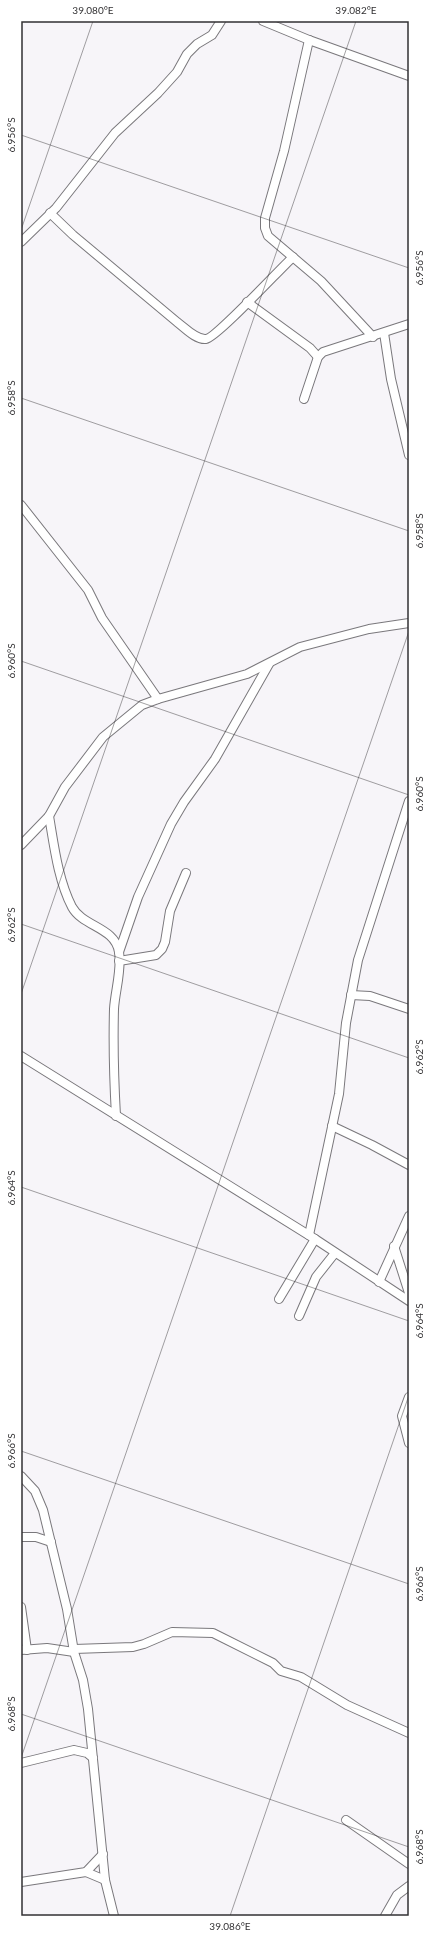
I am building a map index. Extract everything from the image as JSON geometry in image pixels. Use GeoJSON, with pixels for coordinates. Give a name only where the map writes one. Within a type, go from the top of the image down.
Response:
{"type":"FeatureCollection","features":[{"type":"Feature","properties":{"kind":"street"},"geometry":{"type":"LineString","coordinates":[[21,242],[50,213],[115,133],[158,93],[177,72],[192,49],[212,34],[221,21]]}},
{"type":"Feature","properties":{"kind":"street"},"geometry":{"type":"LineString","coordinates":[[263,21],[309,40],[409,76]]}},
{"type":"Feature","properties":{"kind":"street"},"geometry":{"type":"LineString","coordinates":[[309,40],[284,151],[265,218],[265,228],[268,236],[321,281],[373,336]]}},
{"type":"Feature","properties":{"kind":"street"},"geometry":{"type":"LineString","coordinates":[[50,213],[73,236],[177,322],[200,338],[210,338],[293,257]]}},
{"type":"Feature","properties":{"kind":"street"},"geometry":{"type":"LineString","coordinates":[[247,302],[310,348],[318,357]]}},
{"type":"Feature","properties":{"kind":"street"},"geometry":{"type":"LineString","coordinates":[[304,400],[318,357],[323,352],[409,324]]}},
{"type":"Feature","properties":{"kind":"street"},"geometry":{"type":"LineString","coordinates":[[384,333],[391,379],[409,455]]}},
{"type":"Feature","properties":{"kind":"street"},"geometry":{"type":"LineString","coordinates":[[21,505],[88,590],[102,618],[158,699]]}},
{"type":"Feature","properties":{"kind":"street"},"geometry":{"type":"LineString","coordinates":[[21,845],[49,816],[65,787],[103,737],[142,705],[158,699],[228,680],[269,664],[300,647],[369,629],[409,623]]}},
{"type":"Feature","properties":{"kind":"street"},"geometry":{"type":"LineString","coordinates":[[119,952],[138,897],[171,824],[184,802],[215,759],[269,664]]}},
{"type":"Feature","properties":{"kind":"street"},"geometry":{"type":"LineString","coordinates":[[279,1299],[312,1237],[342,1075],[346,1023],[358,960],[409,801]]}},
{"type":"Feature","properties":{"kind":"street"},"geometry":{"type":"LineString","coordinates":[[49,816],[54,850],[73,907],[82,919],[109,934],[115,940],[119,952],[114,1008],[113,1071],[116,1116]]}},
{"type":"Feature","properties":{"kind":"street"},"geometry":{"type":"LineString","coordinates":[[119,961],[156,955],[162,950],[165,942],[170,911],[186,873]]}},
{"type":"Feature","properties":{"kind":"street"},"geometry":{"type":"LineString","coordinates":[[351,995],[370,996],[409,1009]]}},
{"type":"Feature","properties":{"kind":"street"},"geometry":{"type":"LineString","coordinates":[[21,1056],[312,1237],[409,1301]]}},
{"type":"Feature","properties":{"kind":"street"},"geometry":{"type":"LineString","coordinates":[[332,1126],[409,1165]]}},
{"type":"Feature","properties":{"kind":"street"},"geometry":{"type":"LineString","coordinates":[[380,1282],[394,1246],[409,1216]]}},
{"type":"Feature","properties":{"kind":"street"},"geometry":{"type":"LineString","coordinates":[[394,1246],[409,1293]]}},
{"type":"Feature","properties":{"kind":"street"},"geometry":{"type":"LineString","coordinates":[[299,1316],[316,1277],[335,1253]]}},
{"type":"Feature","properties":{"kind":"street"},"geometry":{"type":"LineString","coordinates":[[409,1397],[402,1416],[409,1444]]}},
{"type":"Feature","properties":{"kind":"street"},"geometry":{"type":"LineString","coordinates":[[21,1476],[35,1491],[43,1510],[68,1609],[74,1650],[83,1680],[93,1758],[105,1880],[114,1916]]}},
{"type":"Feature","properties":{"kind":"street"},"geometry":{"type":"LineString","coordinates":[[21,1537],[36,1537],[51,1542]]}},
{"type":"Feature","properties":{"kind":"street"},"geometry":{"type":"LineString","coordinates":[[21,1607],[24,1650],[47,1648],[74,1650],[133,1648],[172,1632],[213,1633],[273,1663],[281,1671],[301,1677],[347,1705],[409,1733]]}},
{"type":"Feature","properties":{"kind":"street"},"geometry":{"type":"LineString","coordinates":[[21,1763],[74,1750],[86,1753],[93,1758]]}},
{"type":"Feature","properties":{"kind":"street"},"geometry":{"type":"LineString","coordinates":[[346,1820],[409,1864]]}},
{"type":"Feature","properties":{"kind":"street"},"geometry":{"type":"LineString","coordinates":[[86,1872],[102,1854]]}},
{"type":"Feature","properties":{"kind":"street"},"geometry":{"type":"LineString","coordinates":[[21,1882],[86,1872],[105,1880]]}},
{"type":"Feature","properties":{"kind":"street"},"geometry":{"type":"LineString","coordinates":[[385,1916],[397,1895],[409,1886]]}}]}
